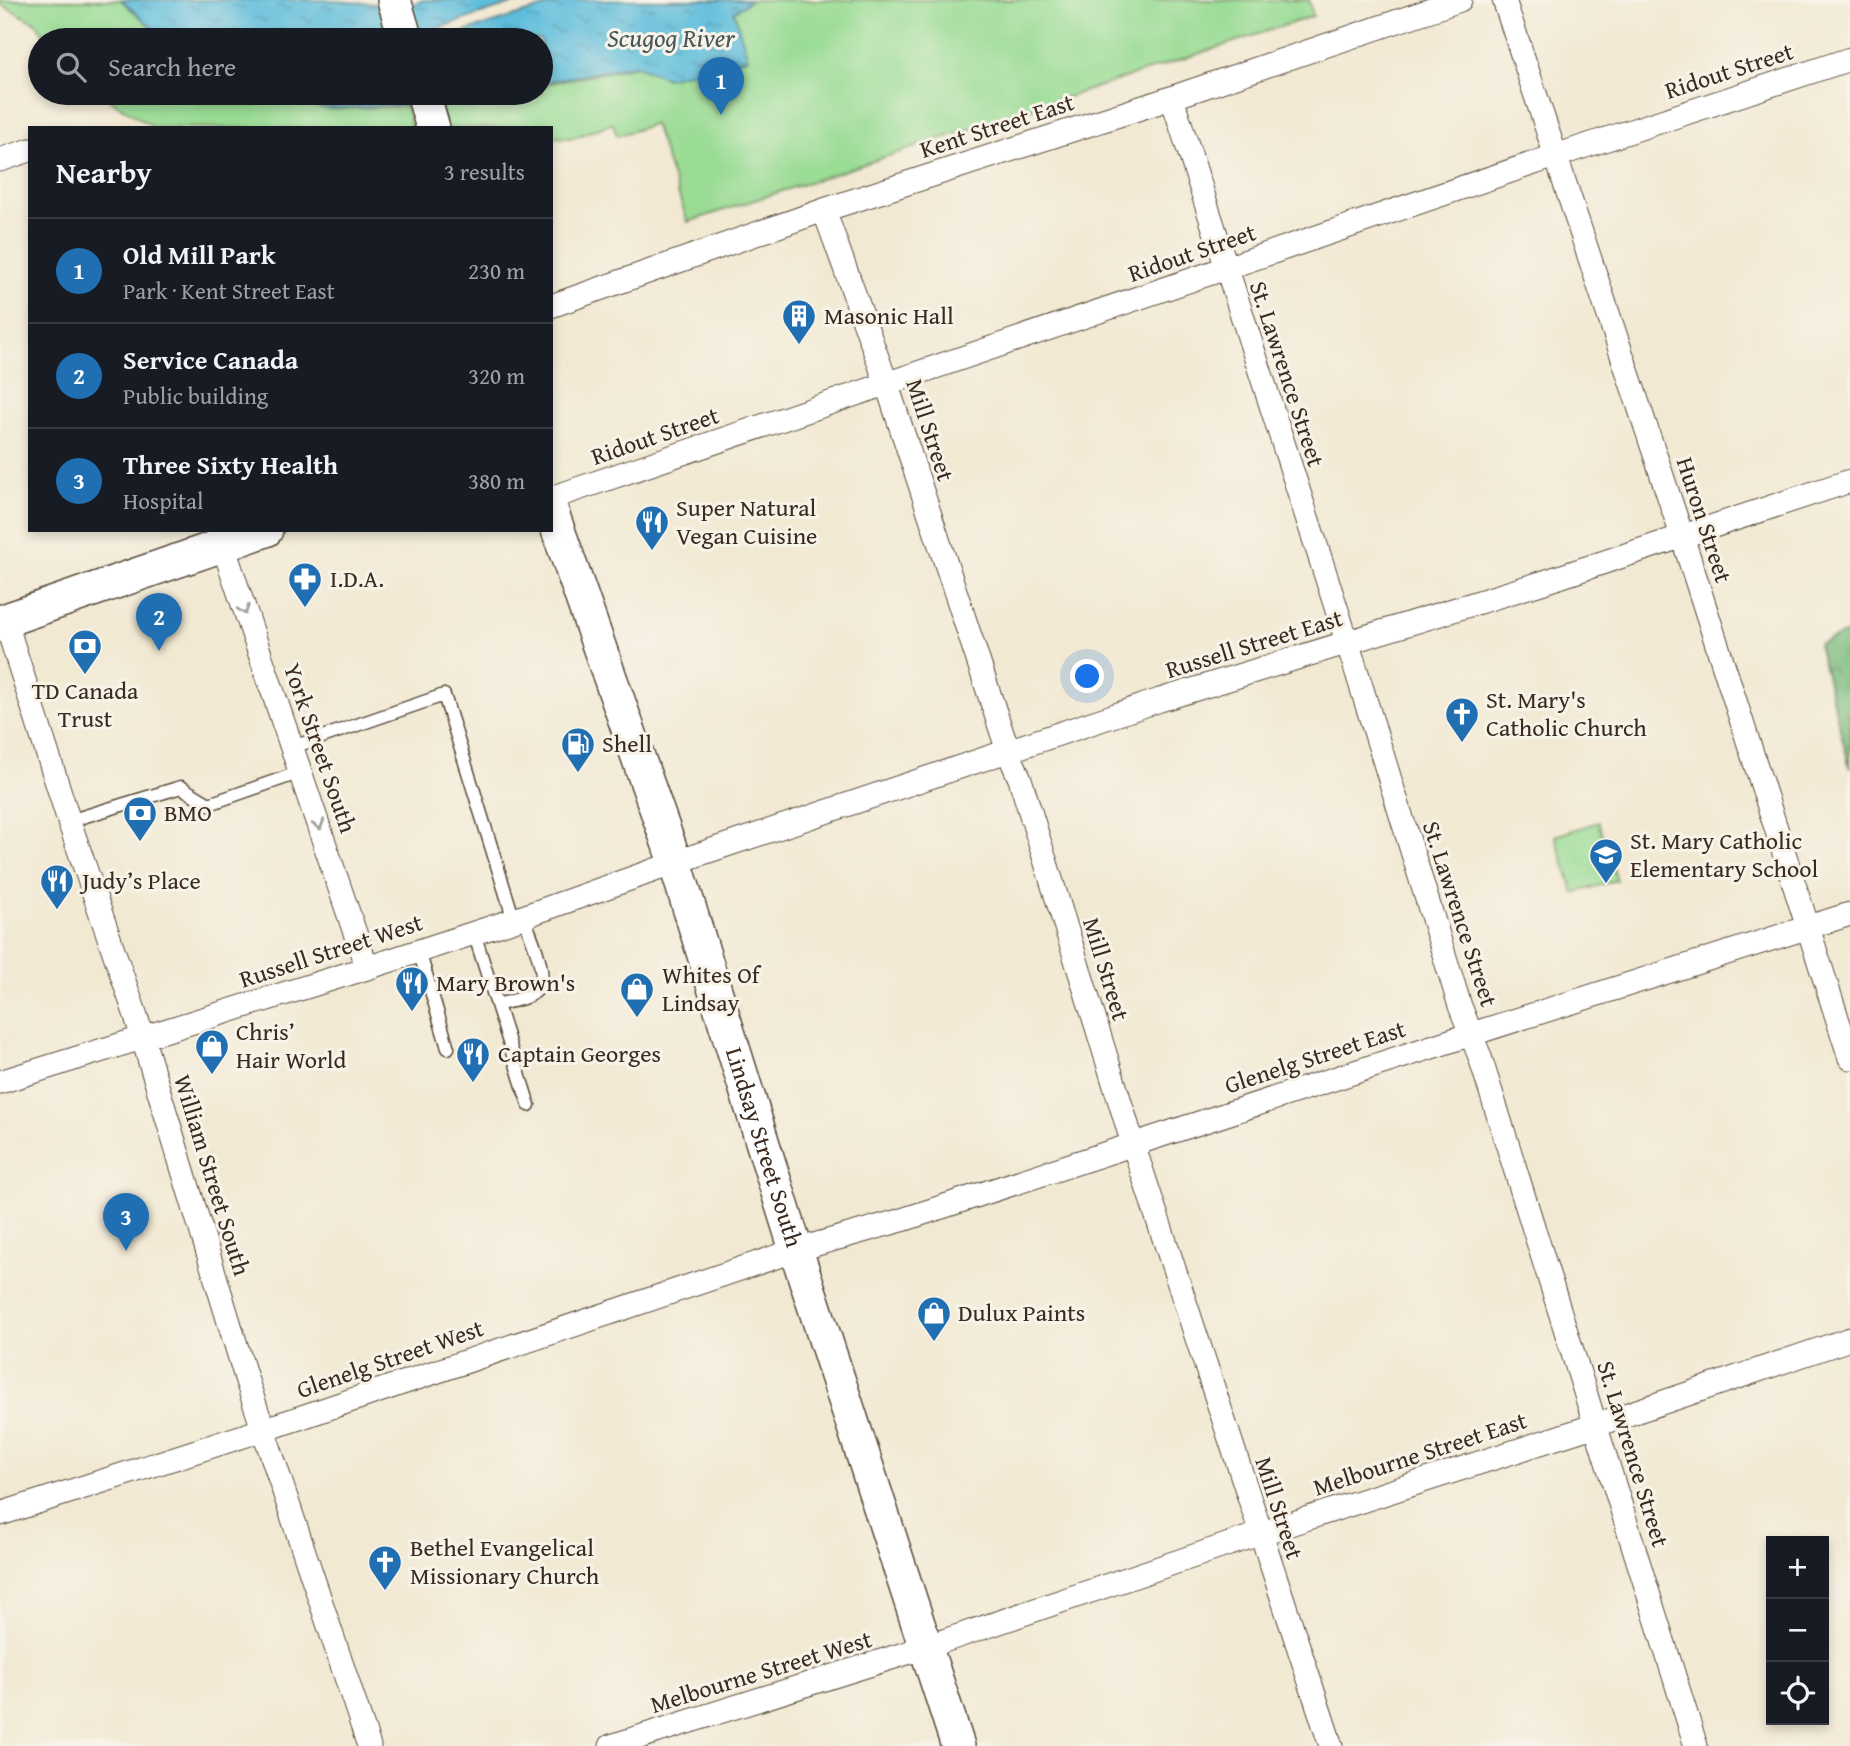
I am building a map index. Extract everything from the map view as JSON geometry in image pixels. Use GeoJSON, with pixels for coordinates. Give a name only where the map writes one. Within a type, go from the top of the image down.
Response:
{"type":"FeatureCollection","features":[{"type":"Feature","properties":{"kind":"main road"},"geometry":{"type":"LineString","coordinates":[[394,0],[403,28]]}},
{"type":"Feature","properties":{"kind":"main road"},"geometry":{"type":"LineString","coordinates":[[426,105],[432,126]]}},
{"type":"Feature","properties":{"kind":"main road","name":"Lindsay Street South"},"geometry":{"type":"LineString","coordinates":[[553,516],[675,862],[796,1250],[958,1746]]}},
{"type":"Feature","properties":{"kind":"main road"},"geometry":{"type":"LineString","coordinates":[[2,621],[220,538],[254,532]]}},
{"type":"Feature","properties":{"kind":"street","name":"Kent Street East"},"geometry":{"type":"LineString","coordinates":[[553,305],[824,210],[1172,98],[1460,0]]}},
{"type":"Feature","properties":{"kind":"street","name":"Huron Street"},"geometry":{"type":"LineString","coordinates":[[1504,0],[1682,536],[1850,1058]]}},
{"type":"Feature","properties":{"kind":"street","name":"Ridout Street"},"geometry":{"type":"LineString","coordinates":[[553,497],[1556,155],[1850,59]]}},
{"type":"Feature","properties":{"kind":"street","name":"St. Lawrence Street"},"geometry":{"type":"LineString","coordinates":[[1172,98],[1348,643],[1460,1006],[1480,1057],[1696,1746]]}},
{"type":"Feature","properties":{"kind":"street"},"geometry":{"type":"LineString","coordinates":[[0,160],[28,151]]}},
{"type":"Feature","properties":{"kind":"street","name":"Mill Street"},"geometry":{"type":"LineString","coordinates":[[824,210],[886,382],[1008,751],[1020,779],[1133,1144],[1259,1534],[1331,1746]]}},
{"type":"Feature","properties":{"kind":"street","name":"Russell Street East"},"geometry":{"type":"LineString","coordinates":[[675,862],[1160,701],[1850,481]]}},
{"type":"Feature","properties":{"kind":"street","name":"York Street South"},"geometry":{"type":"LineString","coordinates":[[220,538],[367,968]]}},
{"type":"Feature","properties":{"kind":"street","name":"William Street South"},"geometry":{"type":"LineString","coordinates":[[2,621],[143,1038],[239,1355],[369,1746]]}},
{"type":"Feature","properties":{"kind":"street","name":"Russell Street West"},"geometry":{"type":"LineString","coordinates":[[1,1077],[143,1038],[367,968],[675,862]]}},
{"type":"Feature","properties":{"kind":"street","name":"Glenelg Street East"},"geometry":{"type":"LineString","coordinates":[[796,1250],[902,1220],[1471,1034],[1850,914]]}},
{"type":"Feature","properties":{"kind":"street","name":"Glenelg Street West"},"geometry":{"type":"LineString","coordinates":[[0,1514],[796,1250]]}},
{"type":"Feature","properties":{"kind":"street","name":"Melbourne Street East"},"geometry":{"type":"LineString","coordinates":[[926,1647],[1850,1339]]}},
{"type":"Feature","properties":{"kind":"street","name":"Melbourne Street West"},"geometry":{"type":"LineString","coordinates":[[611,1746],[926,1647]]}},
{"type":"Feature","properties":{"kind":"lane"},"geometry":{"type":"LineString","coordinates":[[293,747],[444,695],[518,918],[542,971],[543,982],[538,990],[497,1005]]}},
{"type":"Feature","properties":{"kind":"lane"},"geometry":{"type":"LineString","coordinates":[[69,821],[181,787],[209,804],[301,772]]}},
{"type":"Feature","properties":{"kind":"lane"},"geometry":{"type":"LineString","coordinates":[[474,933],[529,1105]]}},
{"type":"Feature","properties":{"kind":"lane"},"geometry":{"type":"LineString","coordinates":[[419,951],[448,1048]]}},
{"type":"Feature","properties":{"kind":"green space"},"geometry":{"type":"Polygon","coordinates":[[[0,0],[121,0],[152,28],[40,28],[36,23],[0,4],[0,0]]]}},
{"type":"Feature","properties":{"kind":"green space"},"geometry":{"type":"Polygon","coordinates":[[[751,0],[1309,0],[1313,16],[688,222],[654,124],[617,136],[613,123],[573,138],[553,137],[553,126],[433,126],[427,107],[553,105],[553,83],[638,66],[667,78],[747,58],[734,12],[751,0]]]}},
{"type":"Feature","properties":{"kind":"green space"},"geometry":{"type":"Polygon","coordinates":[[[118,105],[311,105],[327,109],[406,106],[411,126],[152,126],[118,105]]]}},
{"type":"Feature","properties":{"kind":"green space"},"geometry":{"type":"Polygon","coordinates":[[[1850,632],[1850,768],[1818,644],[1850,632]]]}},
{"type":"Feature","properties":{"kind":"green space"},"geometry":{"type":"Polygon","coordinates":[[[1598,822],[1617,880],[1574,893],[1555,836],[1598,822]]]}},
{"type":"Feature","properties":{"kind":"water"},"geometry":{"type":"Polygon","coordinates":[[[121,0],[322,0],[406,6],[424,0],[524,0],[438,28],[152,28],[121,0]]]}},
{"type":"Feature","properties":{"kind":"water","name":"Scugog River"},"geometry":{"type":"Polygon","coordinates":[[[567,0],[751,0],[734,12],[748,58],[667,78],[635,65],[553,81],[553,28],[476,28],[567,0]]]}},
{"type":"Feature","properties":{"kind":"water"},"geometry":{"type":"Polygon","coordinates":[[[311,105],[413,105],[327,109],[311,105]]]}},
{"type":"Feature","properties":{"kind":"place","name":"Old Mill Park"},"geometry":{"type":"Point","coordinates":[721,115]}},
{"type":"Feature","properties":{"kind":"place","name":"Masonic Hall"},"geometry":{"type":"Point","coordinates":[799,346]}},
{"type":"Feature","properties":{"kind":"place","name":"Super Natural Vegan Cuisine"},"geometry":{"type":"Point","coordinates":[652,552]}},
{"type":"Feature","properties":{"kind":"place","name":"I.D.A."},"geometry":{"type":"Point","coordinates":[305,609]}},
{"type":"Feature","properties":{"kind":"place","name":"Service Canada"},"geometry":{"type":"Point","coordinates":[159,651]}},
{"type":"Feature","properties":{"kind":"place","name":"TD Canada Trust"},"geometry":{"type":"Point","coordinates":[85,676]}},
{"type":"Feature","properties":{"kind":"place","name":"St. Mary's Catholic Church"},"geometry":{"type":"Point","coordinates":[1462,744]}},
{"type":"Feature","properties":{"kind":"place","name":"Shell"},"geometry":{"type":"Point","coordinates":[578,774]}},
{"type":"Feature","properties":{"kind":"place","name":"BMO"},"geometry":{"type":"Point","coordinates":[140,843]}},
{"type":"Feature","properties":{"kind":"place","name":"St. Mary Catholic Elementary School"},"geometry":{"type":"Point","coordinates":[1606,885]}},
{"type":"Feature","properties":{"kind":"place","name":"Judy’s Place"},"geometry":{"type":"Point","coordinates":[57,911]}},
{"type":"Feature","properties":{"kind":"place","name":"Mary Brown's"},"geometry":{"type":"Point","coordinates":[412,1013]}},
{"type":"Feature","properties":{"kind":"place","name":"Whites Of Lindsay"},"geometry":{"type":"Point","coordinates":[637,1019]}},
{"type":"Feature","properties":{"kind":"place","name":"Chris’ Hair World"},"geometry":{"type":"Point","coordinates":[212,1076]}},
{"type":"Feature","properties":{"kind":"place","name":"Captain Georges"},"geometry":{"type":"Point","coordinates":[473,1084]}},
{"type":"Feature","properties":{"kind":"place","name":"Three Sixty Health"},"geometry":{"type":"Point","coordinates":[126,1251]}},
{"type":"Feature","properties":{"kind":"place","name":"Dulux Paints"},"geometry":{"type":"Point","coordinates":[934,1343]}},
{"type":"Feature","properties":{"kind":"place","name":"Bethel Evangelical Missionary Church"},"geometry":{"type":"Point","coordinates":[385,1592]}}]}
